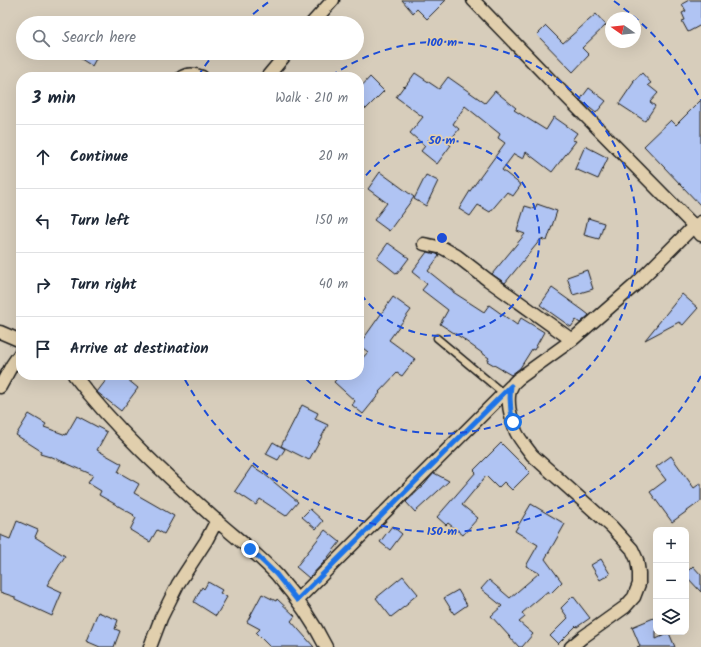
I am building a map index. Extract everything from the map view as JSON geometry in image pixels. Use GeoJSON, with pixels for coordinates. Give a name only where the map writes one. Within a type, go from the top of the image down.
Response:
{"type":"FeatureCollection","features":[{"type":"Feature","properties":{"kind":"street"},"geometry":{"type":"LineString","coordinates":[[318,16],[333,0]]}},
{"type":"Feature","properties":{"kind":"street"},"geometry":{"type":"LineString","coordinates":[[297,600],[518,379],[572,340],[699,228],[556,86],[473,0]]}},
{"type":"Feature","properties":{"kind":"street"},"geometry":{"type":"LineString","coordinates":[[271,72],[281,60]]}},
{"type":"Feature","properties":{"kind":"street"},"geometry":{"type":"LineString","coordinates":[[424,244],[443,248],[457,256],[572,340]]}},
{"type":"Feature","properties":{"kind":"street"},"geometry":{"type":"LineString","coordinates":[[0,332],[16,339]]}},
{"type":"Feature","properties":{"kind":"street"},"geometry":{"type":"LineString","coordinates":[[0,387],[16,359]]}},
{"type":"Feature","properties":{"kind":"street"},"geometry":{"type":"LineString","coordinates":[[78,380],[110,419],[150,458],[276,574],[297,600],[316,628],[326,647]]}},
{"type":"Feature","properties":{"kind":"street"},"geometry":{"type":"LineString","coordinates":[[508,390],[510,409],[517,432],[532,455],[612,527],[632,550],[637,560],[640,573],[639,584],[634,597],[625,607],[571,647]]}},
{"type":"Feature","properties":{"kind":"street"},"geometry":{"type":"LineString","coordinates":[[150,647],[161,618],[178,584],[206,541],[217,520]]}},
{"type":"Feature","properties":{"kind":"lane"},"geometry":{"type":"LineString","coordinates":[[437,338],[508,390]]}},
{"type":"Feature","properties":{"kind":"building"},"geometry":{"type":"Polygon","coordinates":[[[402,0],[446,0],[427,19],[417,9],[413,13],[402,0]]]}},
{"type":"Feature","properties":{"kind":"building"},"geometry":{"type":"Polygon","coordinates":[[[689,0],[701,0],[701,25],[688,32],[682,21],[685,20],[682,13],[686,11],[682,4],[689,0]]]}},
{"type":"Feature","properties":{"kind":"building"},"geometry":{"type":"Polygon","coordinates":[[[596,14],[605,24],[605,26],[582,48],[589,55],[573,72],[537,35],[546,26],[563,43],[596,14]]]}},
{"type":"Feature","properties":{"kind":"building"},"geometry":{"type":"Polygon","coordinates":[[[83,60],[95,60],[92,66],[83,60]]]}},
{"type":"Feature","properties":{"kind":"building"},"geometry":{"type":"Polygon","coordinates":[[[415,73],[439,89],[448,77],[485,103],[495,91],[516,108],[514,110],[546,130],[554,117],[577,133],[572,140],[576,141],[552,172],[526,152],[523,159],[514,154],[502,170],[521,185],[513,196],[507,192],[490,212],[478,205],[470,216],[459,209],[470,191],[505,143],[498,138],[500,134],[465,106],[453,124],[459,129],[448,143],[451,145],[437,164],[421,151],[425,146],[410,133],[423,117],[396,97],[415,73]]]}},
{"type":"Feature","properties":{"kind":"building"},"geometry":{"type":"Polygon","coordinates":[[[642,73],[651,83],[648,85],[658,93],[650,102],[655,106],[645,121],[619,104],[634,82],[633,81],[642,73]]]}},
{"type":"Feature","properties":{"kind":"building"},"geometry":{"type":"Polygon","coordinates":[[[370,77],[384,91],[366,109],[364,107],[364,84],[370,77]]]}},
{"type":"Feature","properties":{"kind":"building"},"geometry":{"type":"Polygon","coordinates":[[[589,88],[606,101],[596,113],[580,100],[589,88]]]}},
{"type":"Feature","properties":{"kind":"building"},"geometry":{"type":"Polygon","coordinates":[[[701,100],[701,206],[644,146],[671,120],[676,125],[701,100]]]}},
{"type":"Feature","properties":{"kind":"building"},"geometry":{"type":"Polygon","coordinates":[[[585,146],[608,158],[598,179],[575,169],[585,146]]]}},
{"type":"Feature","properties":{"kind":"building"},"geometry":{"type":"Polygon","coordinates":[[[380,172],[414,197],[389,231],[374,220],[387,203],[368,189],[380,172]]]}},
{"type":"Feature","properties":{"kind":"building"},"geometry":{"type":"Polygon","coordinates":[[[426,175],[438,181],[426,206],[414,199],[426,175]]]}},
{"type":"Feature","properties":{"kind":"building"},"geometry":{"type":"Polygon","coordinates":[[[537,204],[557,211],[547,241],[541,239],[505,283],[492,274],[525,234],[517,231],[525,206],[535,209],[537,204]]]}},
{"type":"Feature","properties":{"kind":"building"},"geometry":{"type":"Polygon","coordinates":[[[588,218],[604,223],[599,239],[584,235],[588,218]]]}},
{"type":"Feature","properties":{"kind":"building"},"geometry":{"type":"Polygon","coordinates":[[[388,243],[409,258],[397,274],[377,258],[388,243]]]}},
{"type":"Feature","properties":{"kind":"building"},"geometry":{"type":"Polygon","coordinates":[[[427,252],[437,254],[439,256],[428,271],[453,292],[484,312],[489,305],[517,325],[521,318],[544,332],[534,350],[532,349],[520,368],[511,375],[487,361],[489,358],[440,324],[448,310],[422,290],[427,284],[412,272],[427,252]]]}},
{"type":"Feature","properties":{"kind":"building"},"geometry":{"type":"Polygon","coordinates":[[[587,270],[593,289],[573,295],[567,277],[587,270]]]}},
{"type":"Feature","properties":{"kind":"building"},"geometry":{"type":"Polygon","coordinates":[[[552,288],[589,315],[580,323],[576,320],[571,327],[540,305],[552,288]]]}},
{"type":"Feature","properties":{"kind":"building"},"geometry":{"type":"Polygon","coordinates":[[[682,294],[698,308],[683,325],[679,322],[645,340],[682,294]]]}},
{"type":"Feature","properties":{"kind":"building"},"geometry":{"type":"Polygon","coordinates":[[[393,297],[411,310],[389,340],[415,359],[402,376],[397,373],[379,392],[380,393],[363,414],[352,405],[355,401],[334,382],[336,380],[364,380],[364,356],[368,352],[364,349],[364,338],[393,297]]]}},
{"type":"Feature","properties":{"kind":"building"},"geometry":{"type":"Polygon","coordinates":[[[106,380],[128,380],[138,388],[121,411],[97,392],[106,380]]]}},
{"type":"Feature","properties":{"kind":"building"},"geometry":{"type":"Polygon","coordinates":[[[302,405],[318,413],[315,419],[328,425],[309,460],[281,446],[302,405]]]}},
{"type":"Feature","properties":{"kind":"building"},"geometry":{"type":"Polygon","coordinates":[[[29,414],[46,424],[44,427],[66,435],[77,416],[107,432],[97,450],[122,464],[118,472],[139,484],[134,493],[174,516],[164,534],[157,530],[150,542],[130,530],[136,518],[133,516],[134,515],[99,495],[101,491],[88,483],[93,475],[50,456],[40,454],[41,451],[16,435],[29,414]]]}},
{"type":"Feature","properties":{"kind":"building"},"geometry":{"type":"Polygon","coordinates":[[[273,442],[285,449],[278,460],[266,454],[273,442]]]}},
{"type":"Feature","properties":{"kind":"building"},"geometry":{"type":"Polygon","coordinates":[[[501,443],[530,472],[512,490],[504,482],[498,488],[486,476],[462,505],[478,518],[463,535],[448,523],[446,525],[437,517],[476,472],[474,470],[501,443]]]}},
{"type":"Feature","properties":{"kind":"building"},"geometry":{"type":"Polygon","coordinates":[[[671,456],[694,488],[701,483],[701,501],[672,522],[650,492],[666,480],[656,467],[671,456]]]}},
{"type":"Feature","properties":{"kind":"building"},"geometry":{"type":"Polygon","coordinates":[[[252,466],[263,473],[298,502],[286,516],[260,499],[256,505],[235,491],[252,466]]]}},
{"type":"Feature","properties":{"kind":"building"},"geometry":{"type":"Polygon","coordinates":[[[434,473],[449,481],[415,512],[406,502],[434,473]]]}},
{"type":"Feature","properties":{"kind":"building"},"geometry":{"type":"Polygon","coordinates":[[[531,504],[565,524],[545,559],[562,582],[550,594],[548,591],[522,613],[525,617],[519,622],[533,634],[522,647],[519,647],[491,616],[502,606],[481,589],[489,580],[510,598],[539,573],[526,566],[538,545],[515,531],[531,504]]]}},
{"type":"Feature","properties":{"kind":"building"},"geometry":{"type":"Polygon","coordinates":[[[310,509],[323,521],[316,529],[302,517],[310,509]]]}},
{"type":"Feature","properties":{"kind":"building"},"geometry":{"type":"Polygon","coordinates":[[[17,521],[38,530],[35,537],[65,556],[47,585],[62,592],[52,616],[15,599],[15,597],[0,592],[0,535],[10,539],[17,521]]]}},
{"type":"Feature","properties":{"kind":"building"},"geometry":{"type":"Polygon","coordinates":[[[392,526],[402,534],[390,550],[380,542],[392,526]]]}},
{"type":"Feature","properties":{"kind":"building"},"geometry":{"type":"Polygon","coordinates":[[[325,530],[340,542],[309,578],[296,567],[325,530]]]}},
{"type":"Feature","properties":{"kind":"building"},"geometry":{"type":"Polygon","coordinates":[[[601,559],[610,574],[600,580],[591,565],[601,559]]]}},
{"type":"Feature","properties":{"kind":"building"},"geometry":{"type":"Polygon","coordinates":[[[693,566],[701,575],[701,592],[689,579],[689,570],[693,566]]]}},
{"type":"Feature","properties":{"kind":"building"},"geometry":{"type":"Polygon","coordinates":[[[403,576],[418,594],[391,617],[376,598],[403,576]]]}},
{"type":"Feature","properties":{"kind":"building"},"geometry":{"type":"Polygon","coordinates":[[[208,582],[222,590],[220,593],[227,597],[216,616],[194,602],[202,587],[204,589],[208,582]]]}},
{"type":"Feature","properties":{"kind":"building"},"geometry":{"type":"Polygon","coordinates":[[[458,590],[467,605],[454,614],[444,598],[458,590]]]}},
{"type":"Feature","properties":{"kind":"building"},"geometry":{"type":"Polygon","coordinates":[[[262,594],[276,601],[277,599],[295,616],[291,621],[314,647],[270,647],[256,633],[260,629],[247,622],[262,594]]]}},
{"type":"Feature","properties":{"kind":"building"},"geometry":{"type":"Polygon","coordinates":[[[573,596],[590,618],[577,627],[576,626],[558,644],[550,636],[568,618],[561,608],[573,596]]]}},
{"type":"Feature","properties":{"kind":"building"},"geometry":{"type":"Polygon","coordinates":[[[98,612],[118,620],[115,629],[120,631],[114,647],[100,647],[86,641],[98,612]]]}},
{"type":"Feature","properties":{"kind":"building"},"geometry":{"type":"Polygon","coordinates":[[[653,618],[653,635],[656,635],[656,639],[665,635],[670,635],[675,647],[637,647],[640,646],[632,627],[653,618]]]}},
{"type":"Feature","properties":{"kind":"route"},"geometry":{"type":"LineString","coordinates":[[250,549],[276,574],[297,600],[511,386],[509,398],[513,422]]}}]}
